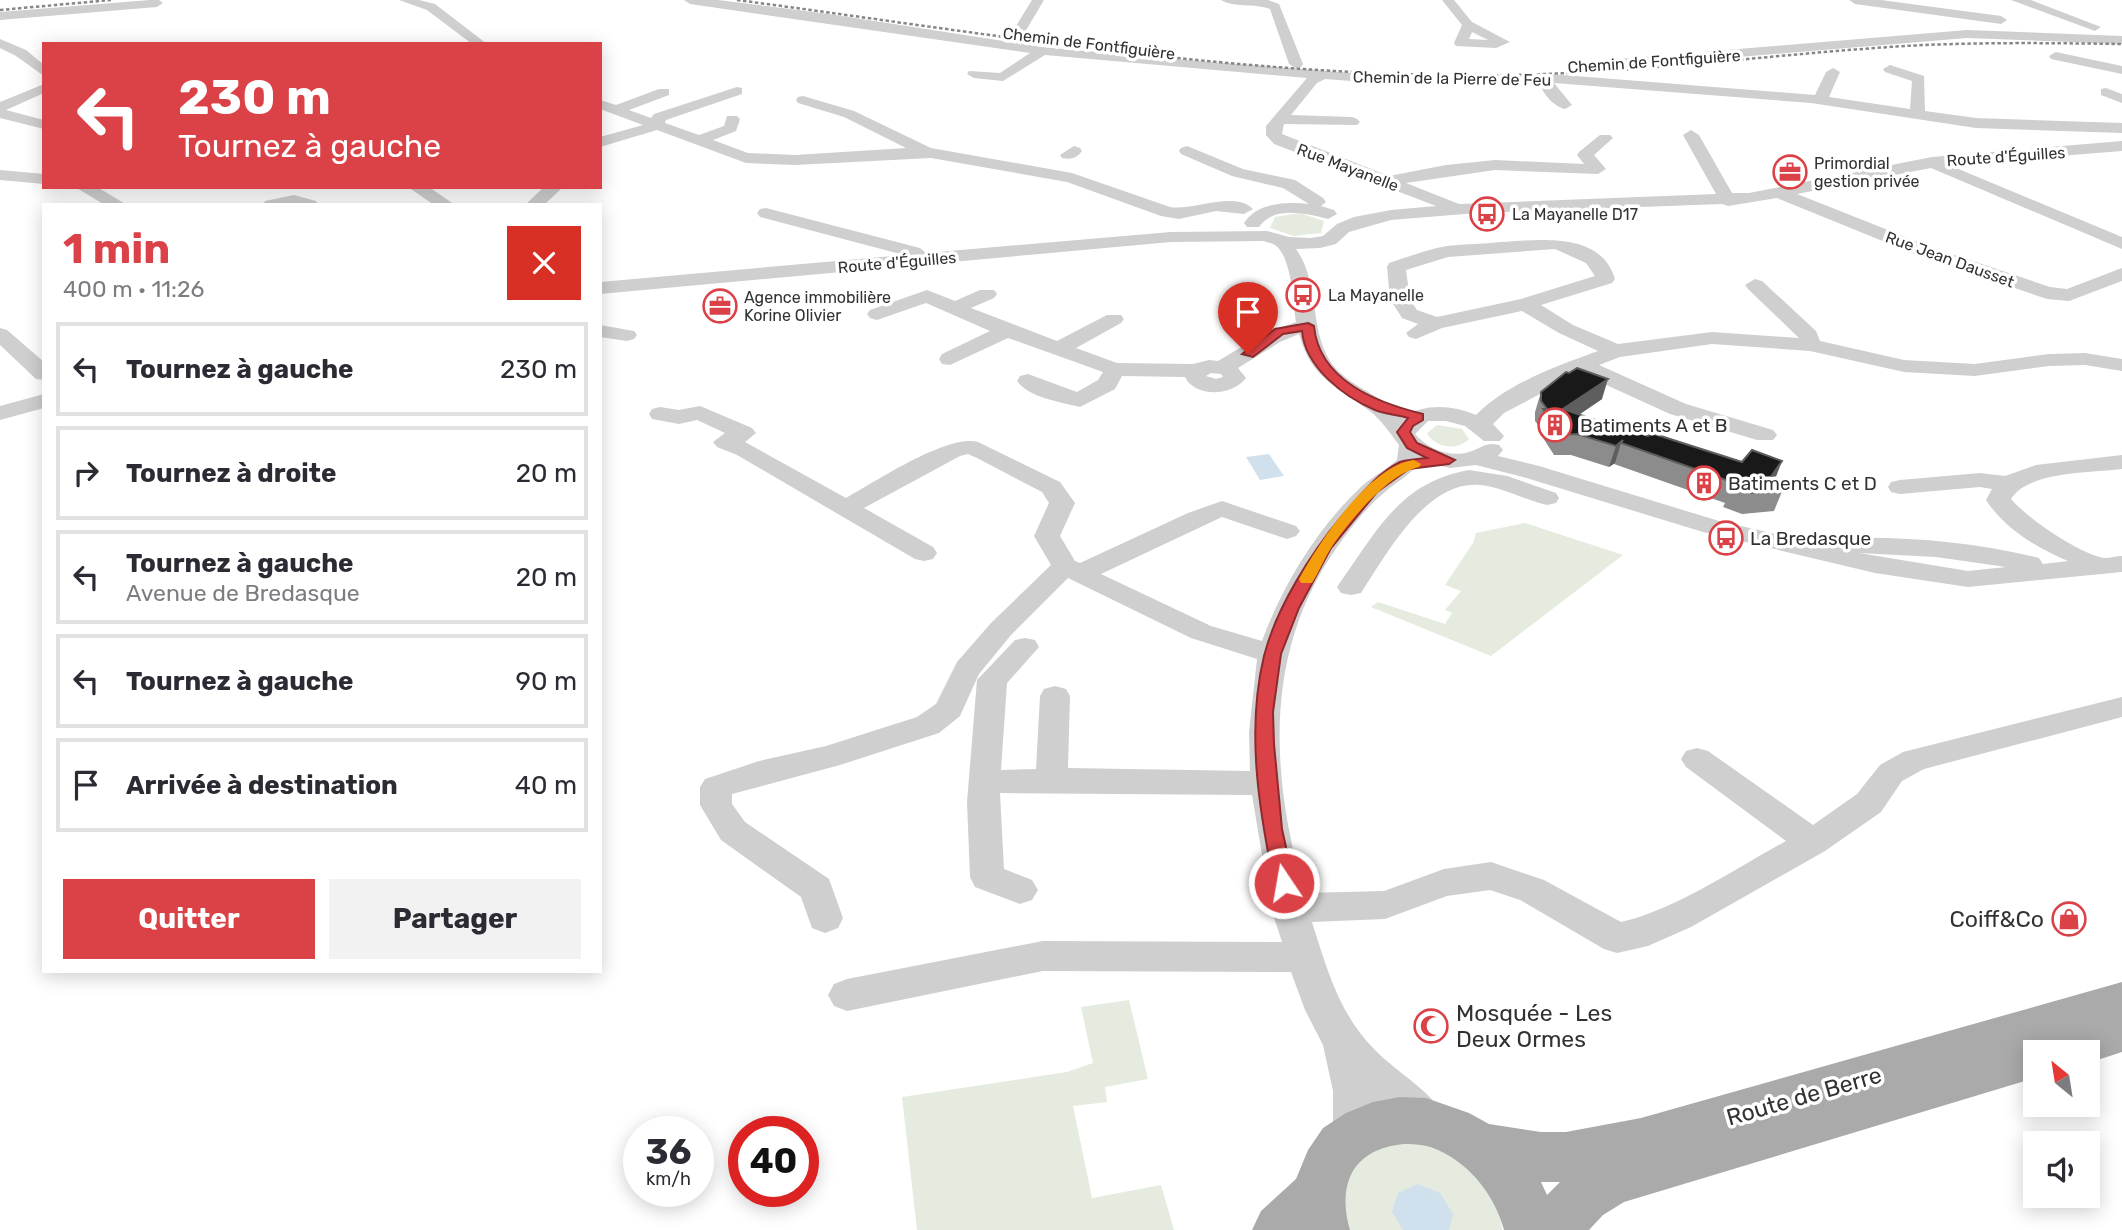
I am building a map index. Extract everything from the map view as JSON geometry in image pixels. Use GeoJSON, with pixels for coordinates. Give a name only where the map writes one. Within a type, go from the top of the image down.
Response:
{"type":"FeatureCollection","features":[{"type":"Feature","properties":{"kind":"main road","name":"Route de Berre"},"geometry":{"type":"LineString","coordinates":[[1482,1147],[1541,1157],[1566,1157],[1641,1143],[2122,1002]]}},
{"type":"Feature","properties":{"kind":"main road"},"geometry":{"type":"LineString","coordinates":[[2091,1040],[2122,1031]]}},
{"type":"Feature","properties":{"kind":"main road","name":"Route de Berre"},"geometry":{"type":"LineString","coordinates":[[1551,1230],[1584,1196],[1611,1180],[2023,1060]]}},
{"type":"Feature","properties":{"kind":"main road"},"geometry":{"type":"LineString","coordinates":[[1306,1219],[1329,1159],[1354,1133],[1388,1121],[1428,1122],[1455,1131],[1482,1147],[1510,1175],[1528,1210],[1532,1230]]}},
{"type":"Feature","properties":{"kind":"street"},"geometry":{"type":"LineString","coordinates":[[405,0],[430,8],[478,42]]}},
{"type":"Feature","properties":{"kind":"street"},"geometry":{"type":"LineString","coordinates":[[690,0],[800,7]]}},
{"type":"Feature","properties":{"kind":"street"},"geometry":{"type":"LineString","coordinates":[[1017,34],[1038,0]]}},
{"type":"Feature","properties":{"kind":"street"},"geometry":{"type":"LineString","coordinates":[[1227,0],[1260,1],[1275,7],[1296,64]]}},
{"type":"Feature","properties":{"kind":"street"},"geometry":{"type":"LineString","coordinates":[[1448,0],[1468,25]]}},
{"type":"Feature","properties":{"kind":"street"},"geometry":{"type":"LineString","coordinates":[[1854,0],[2122,36]]}},
{"type":"Feature","properties":{"kind":"street"},"geometry":{"type":"LineString","coordinates":[[2017,0],[2036,5],[2070,22],[2122,36]]}},
{"type":"Feature","properties":{"kind":"street"},"geometry":{"type":"LineString","coordinates":[[0,16],[157,3]]}},
{"type":"Feature","properties":{"kind":"street","name":"Chemin de Fontfiguière"},"geometry":{"type":"LineString","coordinates":[[800,7],[1296,64],[1404,70],[1534,69],[1968,34],[2122,36]]}},
{"type":"Feature","properties":{"kind":"street","name":"Chemin de la Pierre de Feu"},"geometry":{"type":"LineString","coordinates":[[800,7],[1042,51],[1320,76],[1546,80],[1683,87],[1821,101],[1996,124],[2122,128]]}},
{"type":"Feature","properties":{"kind":"street"},"geometry":{"type":"LineString","coordinates":[[461,16],[492,42]]}},
{"type":"Feature","properties":{"kind":"street"},"geometry":{"type":"LineString","coordinates":[[0,43],[21,53],[42,70]]}},
{"type":"Feature","properties":{"kind":"street"},"geometry":{"type":"LineString","coordinates":[[974,74],[1003,77],[1042,51]]}},
{"type":"Feature","properties":{"kind":"street"},"geometry":{"type":"LineString","coordinates":[[2056,56],[2119,65]]}},
{"type":"Feature","properties":{"kind":"street"},"geometry":{"type":"LineString","coordinates":[[1158,74],[1162,66],[1175,63]]}},
{"type":"Feature","properties":{"kind":"street"},"geometry":{"type":"LineString","coordinates":[[1890,69],[1919,79],[1923,116]]}},
{"type":"Feature","properties":{"kind":"street"},"geometry":{"type":"LineString","coordinates":[[1821,101],[1833,72]]}},
{"type":"Feature","properties":{"kind":"street","name":"Rue Mayanelle"},"geometry":{"type":"LineString","coordinates":[[1320,76],[1312,80],[1274,126],[1274,135],[1280,141],[1384,183],[1440,199],[1458,209]]}},
{"type":"Feature","properties":{"kind":"street"},"geometry":{"type":"LineString","coordinates":[[1546,80],[1548,89],[1565,105]]}},
{"type":"Feature","properties":{"kind":"street"},"geometry":{"type":"LineString","coordinates":[[1923,116],[1935,85]]}},
{"type":"Feature","properties":{"kind":"street"},"geometry":{"type":"LineString","coordinates":[[0,107],[42,89]]}},
{"type":"Feature","properties":{"kind":"street"},"geometry":{"type":"LineString","coordinates":[[656,126],[659,117],[737,91]]}},
{"type":"Feature","properties":{"kind":"street"},"geometry":{"type":"LineString","coordinates":[[607,107],[664,92]]}},
{"type":"Feature","properties":{"kind":"street"},"geometry":{"type":"LineString","coordinates":[[2106,92],[2122,99]]}},
{"type":"Feature","properties":{"kind":"street"},"geometry":{"type":"LineString","coordinates":[[803,100],[849,114],[931,153]]}},
{"type":"Feature","properties":{"kind":"street"},"geometry":{"type":"LineString","coordinates":[[607,107],[747,158],[768,160],[931,153],[1041,172],[1097,186],[1167,212],[1178,214],[1216,206],[1321,242]]}},
{"type":"Feature","properties":{"kind":"street"},"geometry":{"type":"LineString","coordinates":[[0,113],[42,124]]}},
{"type":"Feature","properties":{"kind":"street"},"geometry":{"type":"LineString","coordinates":[[698,141],[731,128],[732,119]]}},
{"type":"Feature","properties":{"kind":"street"},"geometry":{"type":"LineString","coordinates":[[1281,119],[1355,122]]}},
{"type":"Feature","properties":{"kind":"street"},"geometry":{"type":"LineString","coordinates":[[602,143],[656,126]]}},
{"type":"Feature","properties":{"kind":"street"},"geometry":{"type":"LineString","coordinates":[[1691,135],[1728,201]]}},
{"type":"Feature","properties":{"kind":"street"},"geometry":{"type":"LineString","coordinates":[[1384,183],[1446,170],[1494,165],[1598,169],[1585,155],[1605,138]]}},
{"type":"Feature","properties":{"kind":"street","name":"Route d'Éguilles"},"geometry":{"type":"LineString","coordinates":[[1321,242],[1337,236],[1343,228],[1360,221],[1391,215],[1458,209],[1728,201],[1932,162],[2122,146]]}},
{"type":"Feature","properties":{"kind":"street"},"geometry":{"type":"LineString","coordinates":[[1187,151],[1244,175],[1283,180],[1301,189],[1338,220],[1343,228]]}},
{"type":"Feature","properties":{"kind":"street"},"geometry":{"type":"LineString","coordinates":[[1041,172],[1068,155]]}},
{"type":"Feature","properties":{"kind":"street"},"geometry":{"type":"LineString","coordinates":[[1932,162],[2122,244]]}},
{"type":"Feature","properties":{"kind":"street"},"geometry":{"type":"LineString","coordinates":[[1216,206],[1216,200],[1244,175]]}},
{"type":"Feature","properties":{"kind":"street"},"geometry":{"type":"LineString","coordinates":[[0,176],[42,179]]}},
{"type":"Feature","properties":{"kind":"street"},"geometry":{"type":"LineString","coordinates":[[87,189],[115,203]]}},
{"type":"Feature","properties":{"kind":"street"},"geometry":{"type":"LineString","coordinates":[[419,189],[444,203]]}},
{"type":"Feature","properties":{"kind":"street"},"geometry":{"type":"LineString","coordinates":[[535,203],[553,189]]}},
{"type":"Feature","properties":{"kind":"street","name":"Rue Jean Dausset"},"geometry":{"type":"LineString","coordinates":[[1780,193],[1924,251],[2047,293],[2069,295],[2122,274]]}},
{"type":"Feature","properties":{"kind":"street"},"geometry":{"type":"LineString","coordinates":[[263,200],[295,200],[304,203]]}},
{"type":"Feature","properties":{"kind":"street","name":"Route d'Éguilles"},"geometry":{"type":"LineString","coordinates":[[602,288],[1195,236],[1262,223],[1291,208],[1320,207],[1391,215]]}},
{"type":"Feature","properties":{"kind":"street"},"geometry":{"type":"LineString","coordinates":[[766,213],[913,252],[924,260]]}},
{"type":"Feature","properties":{"kind":"street"},"geometry":{"type":"LineString","coordinates":[[1262,223],[1295,258],[1301,272],[1309,339],[1321,365],[1345,387],[1379,407],[1410,440],[1449,460],[1475,458],[1531,471],[1712,527],[1875,565],[1968,579],[2112,565]]}},
{"type":"Feature","properties":{"kind":"street"},"geometry":{"type":"LineString","coordinates":[[1301,272],[1315,247],[1321,242]]}},
{"type":"Feature","properties":{"kind":"street"},"geometry":{"type":"LineString","coordinates":[[1416,333],[1436,323],[1525,304],[1605,279],[1605,272],[1593,259],[1571,248],[1555,244],[1446,252],[1396,267],[1400,299],[1409,314],[1436,323]]}},
{"type":"Feature","properties":{"kind":"street"},"geometry":{"type":"LineString","coordinates":[[1755,285],[1809,335],[1810,345]]}},
{"type":"Feature","properties":{"kind":"street"},"geometry":{"type":"LineString","coordinates":[[955,308],[987,294]]}},
{"type":"Feature","properties":{"kind":"street"},"geometry":{"type":"LineString","coordinates":[[877,314],[927,296],[1007,331],[1115,369],[1190,375],[1209,366],[1232,367],[1279,332],[1308,326]]}},
{"type":"Feature","properties":{"kind":"street"},"geometry":{"type":"LineString","coordinates":[[1525,304],[1566,329],[1616,351]]}},
{"type":"Feature","properties":{"kind":"street"},"geometry":{"type":"LineString","coordinates":[[1058,349],[1114,319]]}},
{"type":"Feature","properties":{"kind":"street"},"geometry":{"type":"LineString","coordinates":[[602,331],[627,335]]}},
{"type":"Feature","properties":{"kind":"street"},"geometry":{"type":"LineString","coordinates":[[950,359],[1007,331]]}},
{"type":"Feature","properties":{"kind":"street"},"geometry":{"type":"LineString","coordinates":[[0,334],[42,372]]}},
{"type":"Feature","properties":{"kind":"street"},"geometry":{"type":"LineString","coordinates":[[1428,1122],[1376,1079],[1342,1041],[1321,1006],[1289,908],[1273,829],[1267,783],[1264,712],[1273,654],[1291,608],[1325,546],[1410,440],[1449,414],[1488,416],[1580,364],[1616,351],[1712,338],[1810,345],[1904,366],[1975,370],[2049,360],[2085,359],[2122,365]]}},
{"type":"Feature","properties":{"kind":"street"},"geometry":{"type":"LineString","coordinates":[[1580,364],[1678,409],[1765,435]]}},
{"type":"Feature","properties":{"kind":"street"},"geometry":{"type":"LineString","coordinates":[[1028,381],[1053,393],[1080,400],[1107,384],[1115,369]]}},
{"type":"Feature","properties":{"kind":"street"},"geometry":{"type":"LineString","coordinates":[[0,413],[42,402]]}},
{"type":"Feature","properties":{"kind":"street"},"geometry":{"type":"LineString","coordinates":[[660,414],[679,417],[700,412],[719,419],[744,433],[725,442],[924,553]]}},
{"type":"Feature","properties":{"kind":"street"},"geometry":{"type":"LineString","coordinates":[[1488,416],[1494,443],[1531,471]]}},
{"type":"Feature","properties":{"kind":"street"},"geometry":{"type":"LineString","coordinates":[[1475,458],[1489,452],[1494,443]]}},
{"type":"Feature","properties":{"kind":"street"},"geometry":{"type":"LineString","coordinates":[[845,508],[953,450],[970,447],[1051,487],[1062,503],[1047,536],[1073,569],[1141,605],[1201,632],[1273,654]]}},
{"type":"Feature","properties":{"kind":"street"},"geometry":{"type":"LineString","coordinates":[[1900,487],[1980,480],[2008,484],[2036,472],[2122,462]]}},
{"type":"Feature","properties":{"kind":"street"},"geometry":{"type":"LineString","coordinates":[[1351,587],[1399,519],[1430,490],[1446,481],[1470,477],[1500,482],[1540,507],[1570,483]]}},
{"type":"Feature","properties":{"kind":"street"},"geometry":{"type":"LineString","coordinates":[[2008,484],[1997,500],[2012,519],[2041,538],[2112,565]]}},
{"type":"Feature","properties":{"kind":"street"},"geometry":{"type":"LineString","coordinates":[[1359,505],[1399,519]]}},
{"type":"Feature","properties":{"kind":"street"},"geometry":{"type":"LineString","coordinates":[[825,918],[817,889],[733,831],[716,805],[716,787],[759,773],[829,757],[928,725],[949,709],[967,669],[1000,629],[1073,569],[1222,509],[1287,531]]}},
{"type":"Feature","properties":{"kind":"street"},"geometry":{"type":"LineString","coordinates":[[1020,890],[986,877],[985,782],[992,680],[1026,647]]}},
{"type":"Feature","properties":{"kind":"street"},"geometry":{"type":"LineString","coordinates":[[1051,779],[1055,696]]}},
{"type":"Feature","properties":{"kind":"street"},"geometry":{"type":"LineString","coordinates":[[1289,908],[1385,905],[1444,883],[1491,876],[1532,890],[1617,938],[1648,931],[1813,842],[1868,803],[1891,773],[1914,760],[2122,707]]}},
{"type":"Feature","properties":{"kind":"street"},"geometry":{"type":"LineString","coordinates":[[1697,759],[1753,802],[1813,842]]}},
{"type":"Feature","properties":{"kind":"street"},"geometry":{"type":"LineString","coordinates":[[985,782],[1051,779],[1267,783]]}},
{"type":"Feature","properties":{"kind":"street"},"geometry":{"type":"LineString","coordinates":[[847,995],[1043,956],[1305,957]]}},
{"type":"Feature","properties":{"kind":"street"},"geometry":{"type":"LineString","coordinates":[[1342,1041],[1353,1091],[1354,1133]]}},
{"type":"Feature","properties":{"kind":"shaded area"},"geometry":{"type":"Polygon","coordinates":[[[1300,213],[1324,221],[1321,233],[1294,236],[1270,228],[1275,217],[1300,213]]]}},
{"type":"Feature","properties":{"kind":"shaded area"},"geometry":{"type":"Polygon","coordinates":[[[1437,425],[1462,429],[1469,439],[1459,445],[1440,445],[1427,433],[1437,425]]]}},
{"type":"Feature","properties":{"kind":"shaded area"},"geometry":{"type":"Polygon","coordinates":[[[1525,523],[1623,555],[1491,656],[1371,607],[1378,602],[1445,624],[1452,613],[1445,610],[1461,591],[1445,585],[1473,543],[1476,533],[1525,523]]]}},
{"type":"Feature","properties":{"kind":"shaded area"},"geometry":{"type":"Polygon","coordinates":[[[1129,1000],[1148,1079],[1105,1087],[1107,1102],[1073,1106],[1092,1198],[1161,1185],[1174,1230],[917,1230],[902,1097],[1067,1072],[1093,1063],[1081,1007],[1129,1000]]]}},
{"type":"Feature","properties":{"kind":"shaded area"},"geometry":{"type":"Polygon","coordinates":[[[1398,1142],[1424,1143],[1449,1152],[1490,1190],[1500,1215],[1502,1230],[1348,1230],[1345,1198],[1351,1173],[1368,1154],[1398,1142]]]}},
{"type":"Feature","properties":{"kind":"water"},"geometry":{"type":"Polygon","coordinates":[[[1269,454],[1284,476],[1260,480],[1246,457],[1269,454]]]}},
{"type":"Feature","properties":{"kind":"water"},"geometry":{"type":"Polygon","coordinates":[[[1418,1184],[1440,1193],[1453,1214],[1449,1230],[1403,1230],[1392,1212],[1398,1193],[1418,1184]]]}},
{"type":"Feature","properties":{"kind":"building"},"geometry":{"type":"Polygon","coordinates":[[[1577,368],[1608,379],[1563,409],[1630,432],[1632,430],[1648,436],[1651,433],[1742,462],[1752,450],[1782,461],[1768,481],[1783,489],[1750,493],[1731,486],[1735,483],[1621,443],[1623,440],[1616,446],[1577,434],[1560,435],[1543,409],[1547,409],[1541,401],[1541,392],[1566,372],[1577,368]]]}},
{"type":"Feature","properties":{"kind":"railway"},"geometry":{"type":"LineString","coordinates":[[0,10],[111,0]]}},
{"type":"Feature","properties":{"kind":"railway"},"geometry":{"type":"LineString","coordinates":[[737,0],[1121,52],[1314,70],[1411,74],[1558,74],[1932,45],[2122,44]]}},
{"type":"Feature","properties":{"kind":"slow traffic"},"geometry":{"type":"LineString","coordinates":[[1307,579],[1325,546],[1373,489],[1406,465],[1414,464]]}},
{"type":"Feature","properties":{"kind":"place","name":"Primordial gestion privée"},"geometry":{"type":"Point","coordinates":[1790,172]}},
{"type":"Feature","properties":{"kind":"place","name":"La Mayanelle D17"},"geometry":{"type":"Point","coordinates":[1487,214]}},
{"type":"Feature","properties":{"kind":"place","name":"La Mayanelle"},"geometry":{"type":"Point","coordinates":[1303,295]}},
{"type":"Feature","properties":{"kind":"place","name":"Agence immobilière Korine Olivier"},"geometry":{"type":"Point","coordinates":[720,306]}},
{"type":"Feature","properties":{"kind":"place","name":"Batiments A et B"},"geometry":{"type":"Point","coordinates":[1555,425]}},
{"type":"Feature","properties":{"kind":"place","name":"Batiments C et D"},"geometry":{"type":"Point","coordinates":[1704,483]}},
{"type":"Feature","properties":{"kind":"place","name":"La Bredasque"},"geometry":{"type":"Point","coordinates":[1726,538]}},
{"type":"Feature","properties":{"kind":"place","name":"Coiff&Co"},"geometry":{"type":"Point","coordinates":[2069,919]}},
{"type":"Feature","properties":{"kind":"place","name":"Mosquée - Les Deux Ormes"},"geometry":{"type":"Point","coordinates":[1431,1026]}},
{"type":"Feature","properties":{"kind":"route"},"geometry":{"type":"LineString","coordinates":[[1248,354],[1279,332],[1308,326],[1309,339],[1321,365],[1345,387],[1379,407],[1419,417],[1408,423],[1404,432],[1412,445],[1421,452],[1449,460],[1406,465],[1373,489],[1325,546],[1291,608],[1273,654],[1264,712],[1265,744],[1273,829],[1284,883]]}}]}
